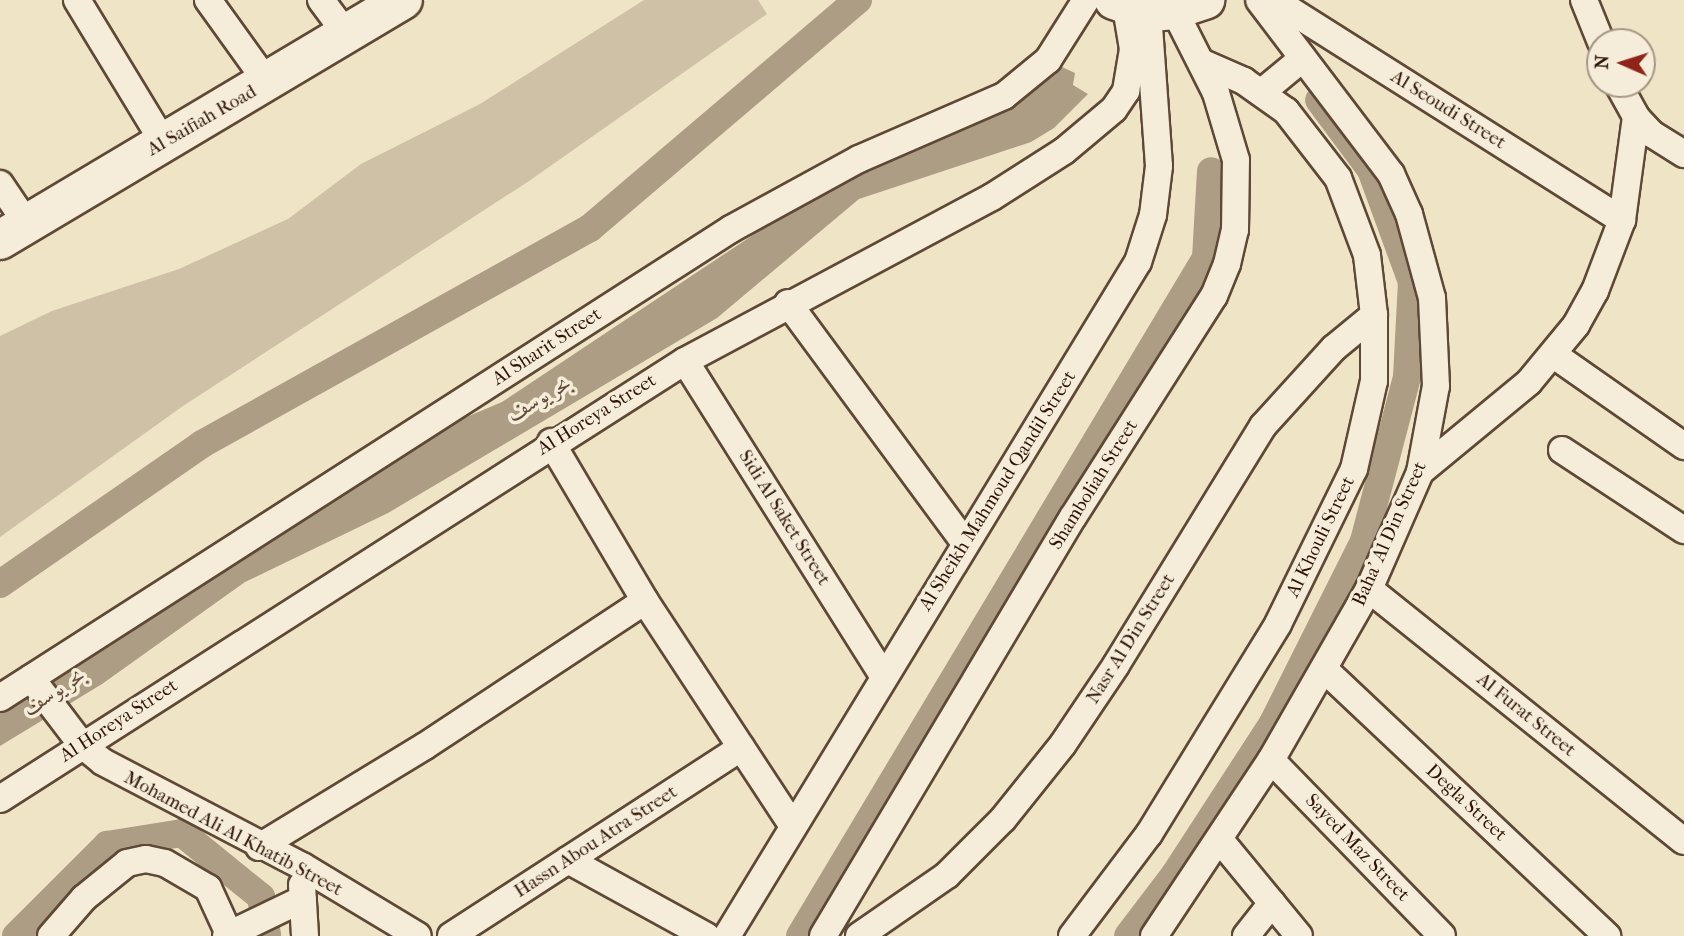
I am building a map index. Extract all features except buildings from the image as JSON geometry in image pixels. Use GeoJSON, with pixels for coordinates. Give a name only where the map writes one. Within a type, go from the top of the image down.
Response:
{"type":"FeatureCollection","features":[{"type":"Feature","properties":{"kind":"street"},"geometry":{"type":"LineString","coordinates":[[77,0],[164,143]]}},
{"type":"Feature","properties":{"kind":"street"},"geometry":{"type":"LineString","coordinates":[[208,0],[267,82]]}},
{"type":"Feature","properties":{"kind":"street"},"geometry":{"type":"LineString","coordinates":[[321,0],[347,35]]}},
{"type":"Feature","properties":{"kind":"street","name":"Al Saifiah Road"},"geometry":{"type":"LineString","coordinates":[[13,232],[403,0]]}},
{"type":"Feature","properties":{"kind":"street","name":"Al Sharit Street"},"geometry":{"type":"LineString","coordinates":[[0,698],[34,683],[731,229],[859,159],[1004,96],[1048,60],[1086,0]]}},
{"type":"Feature","properties":{"kind":"street","name":"Baha' Al Din Street"},"geometry":{"type":"LineString","coordinates":[[1154,936],[1271,760],[1325,670],[1368,589],[1420,472],[1436,386],[1432,298],[1423,256],[1391,174],[1259,0]]}},
{"type":"Feature","properties":{"kind":"street","name":"Al Seoudi Street"},"geometry":{"type":"LineString","coordinates":[[1274,0],[1622,220]]}},
{"type":"Feature","properties":{"kind":"street"},"geometry":{"type":"LineString","coordinates":[[1584,0],[1595,28]]}},
{"type":"Feature","properties":{"kind":"street","name":"Shamboliah Street"},"geometry":{"type":"LineString","coordinates":[[823,936],[1073,517],[1214,296],[1230,253],[1238,195],[1228,126],[1203,63],[1153,6]]}},
{"type":"Feature","properties":{"kind":"street","name":"Al Horeya Street"},"geometry":{"type":"LineString","coordinates":[[0,799],[551,442],[788,303],[992,197],[1099,124],[1126,92],[1153,6]]}},
{"type":"Feature","properties":{"kind":"street","name":"Al Sheikh Mahmoud Qandil Street"},"geometry":{"type":"LineString","coordinates":[[727,936],[964,542],[1139,262],[1153,215],[1160,166],[1153,6]]}},
{"type":"Feature","properties":{"kind":"street"},"geometry":{"type":"LineString","coordinates":[[1262,92],[1303,58]]}},
{"type":"Feature","properties":{"kind":"street","name":"Al Khouli Street"},"geometry":{"type":"LineString","coordinates":[[1072,936],[1142,844],[1278,624],[1338,511],[1367,425],[1374,381],[1374,316],[1367,255],[1338,178],[1312,139],[1262,92],[1203,63]]}},
{"type":"Feature","properties":{"kind":"street"},"geometry":{"type":"LineString","coordinates":[[1626,98],[1636,117],[1680,149]]}},
{"type":"Feature","properties":{"kind":"street"},"geometry":{"type":"LineString","coordinates":[[1420,472],[1529,382],[1554,355],[1595,291],[1622,220],[1636,117]]}},
{"type":"Feature","properties":{"kind":"street"},"geometry":{"type":"LineString","coordinates":[[0,184],[13,232]]}},
{"type":"Feature","properties":{"kind":"street"},"geometry":{"type":"LineString","coordinates":[[788,303],[964,542]]}},
{"type":"Feature","properties":{"kind":"street","name":"Nasr Al Din Street"},"geometry":{"type":"LineString","coordinates":[[859,936],[947,875],[1003,819],[1063,744],[1116,665],[1264,426],[1334,348],[1374,316]]}},
{"type":"Feature","properties":{"kind":"street"},"geometry":{"type":"LineString","coordinates":[[1554,355],[1684,446]]}},
{"type":"Feature","properties":{"kind":"street","name":"Sidi Al Saket Street"},"geometry":{"type":"LineString","coordinates":[[685,361],[883,676]]}},
{"type":"Feature","properties":{"kind":"street"},"geometry":{"type":"LineString","coordinates":[[551,442],[645,601],[793,826]]}},
{"type":"Feature","properties":{"kind":"street"},"geometry":{"type":"LineString","coordinates":[[1562,450],[1684,530]]}},
{"type":"Feature","properties":{"kind":"street","name":"Al Furat Street"},"geometry":{"type":"LineString","coordinates":[[1368,589],[1684,841]]}},
{"type":"Feature","properties":{"kind":"street"},"geometry":{"type":"LineString","coordinates":[[259,847],[425,746],[645,601]]}},
{"type":"Feature","properties":{"kind":"street","name":"Degla Street"},"geometry":{"type":"LineString","coordinates":[[1325,670],[1607,936]]}},
{"type":"Feature","properties":{"kind":"street","name":"Mohamed Ali Al Khatib Street"},"geometry":{"type":"LineString","coordinates":[[34,683],[82,746],[127,777],[259,847],[302,866],[418,936]]}},
{"type":"Feature","properties":{"kind":"street","name":"Hassn Abou Atra Street"},"geometry":{"type":"LineString","coordinates":[[451,936],[741,748]]}},
{"type":"Feature","properties":{"kind":"street","name":"Sayed Maz Street"},"geometry":{"type":"LineString","coordinates":[[1271,760],[1443,936]]}},
{"type":"Feature","properties":{"kind":"street"},"geometry":{"type":"LineString","coordinates":[[1220,839],[1299,936]]}},
{"type":"Feature","properties":{"kind":"street"},"geometry":{"type":"LineString","coordinates":[[51,936],[84,898],[127,863],[146,859],[165,863],[208,888],[228,935],[303,899]]}},
{"type":"Feature","properties":{"kind":"street"},"geometry":{"type":"LineString","coordinates":[[568,860],[706,936]]}},
{"type":"Feature","properties":{"kind":"street"},"geometry":{"type":"LineString","coordinates":[[302,866],[304,936]]}},
{"type":"Feature","properties":{"kind":"street"},"geometry":{"type":"LineString","coordinates":[[1246,936],[1272,903]]}},
{"type":"Feature","properties":{"kind":"shaded area"},"geometry":{"type":"Polygon","coordinates":[[[644,0],[758,0],[767,14],[529,181],[183,406],[0,537],[0,336],[52,311],[179,269],[288,219],[361,164],[480,104],[644,0]]]}},
{"type":"Feature","properties":{"kind":"water","name":"بحر يوسف"},"geometry":{"type":"Polygon","coordinates":[[[1062,67],[1075,73],[1073,85],[1088,94],[1054,128],[1031,142],[859,199],[717,318],[388,513],[245,582],[102,684],[0,746],[0,712],[119,640],[248,542],[405,443],[502,402],[789,211],[881,156],[1011,107],[1062,67]]]}},
{"type":"Feature","properties":{"kind":"waterway"},"geometry":{"type":"LineString","coordinates":[[0,584],[202,444],[590,228],[858,0]]}},
{"type":"Feature","properties":{"kind":"waterway"},"geometry":{"type":"LineString","coordinates":[[1128,936],[1175,874],[1273,723],[1364,541],[1407,377],[1412,282],[1371,170],[1319,100]]}},
{"type":"Feature","properties":{"kind":"waterway"},"geometry":{"type":"LineString","coordinates":[[800,936],[1206,258],[1211,171]]}},
{"type":"Feature","properties":{"kind":"waterway"},"geometry":{"type":"LineString","coordinates":[[16,936],[107,845],[182,833],[261,897],[267,936]]}}]}
